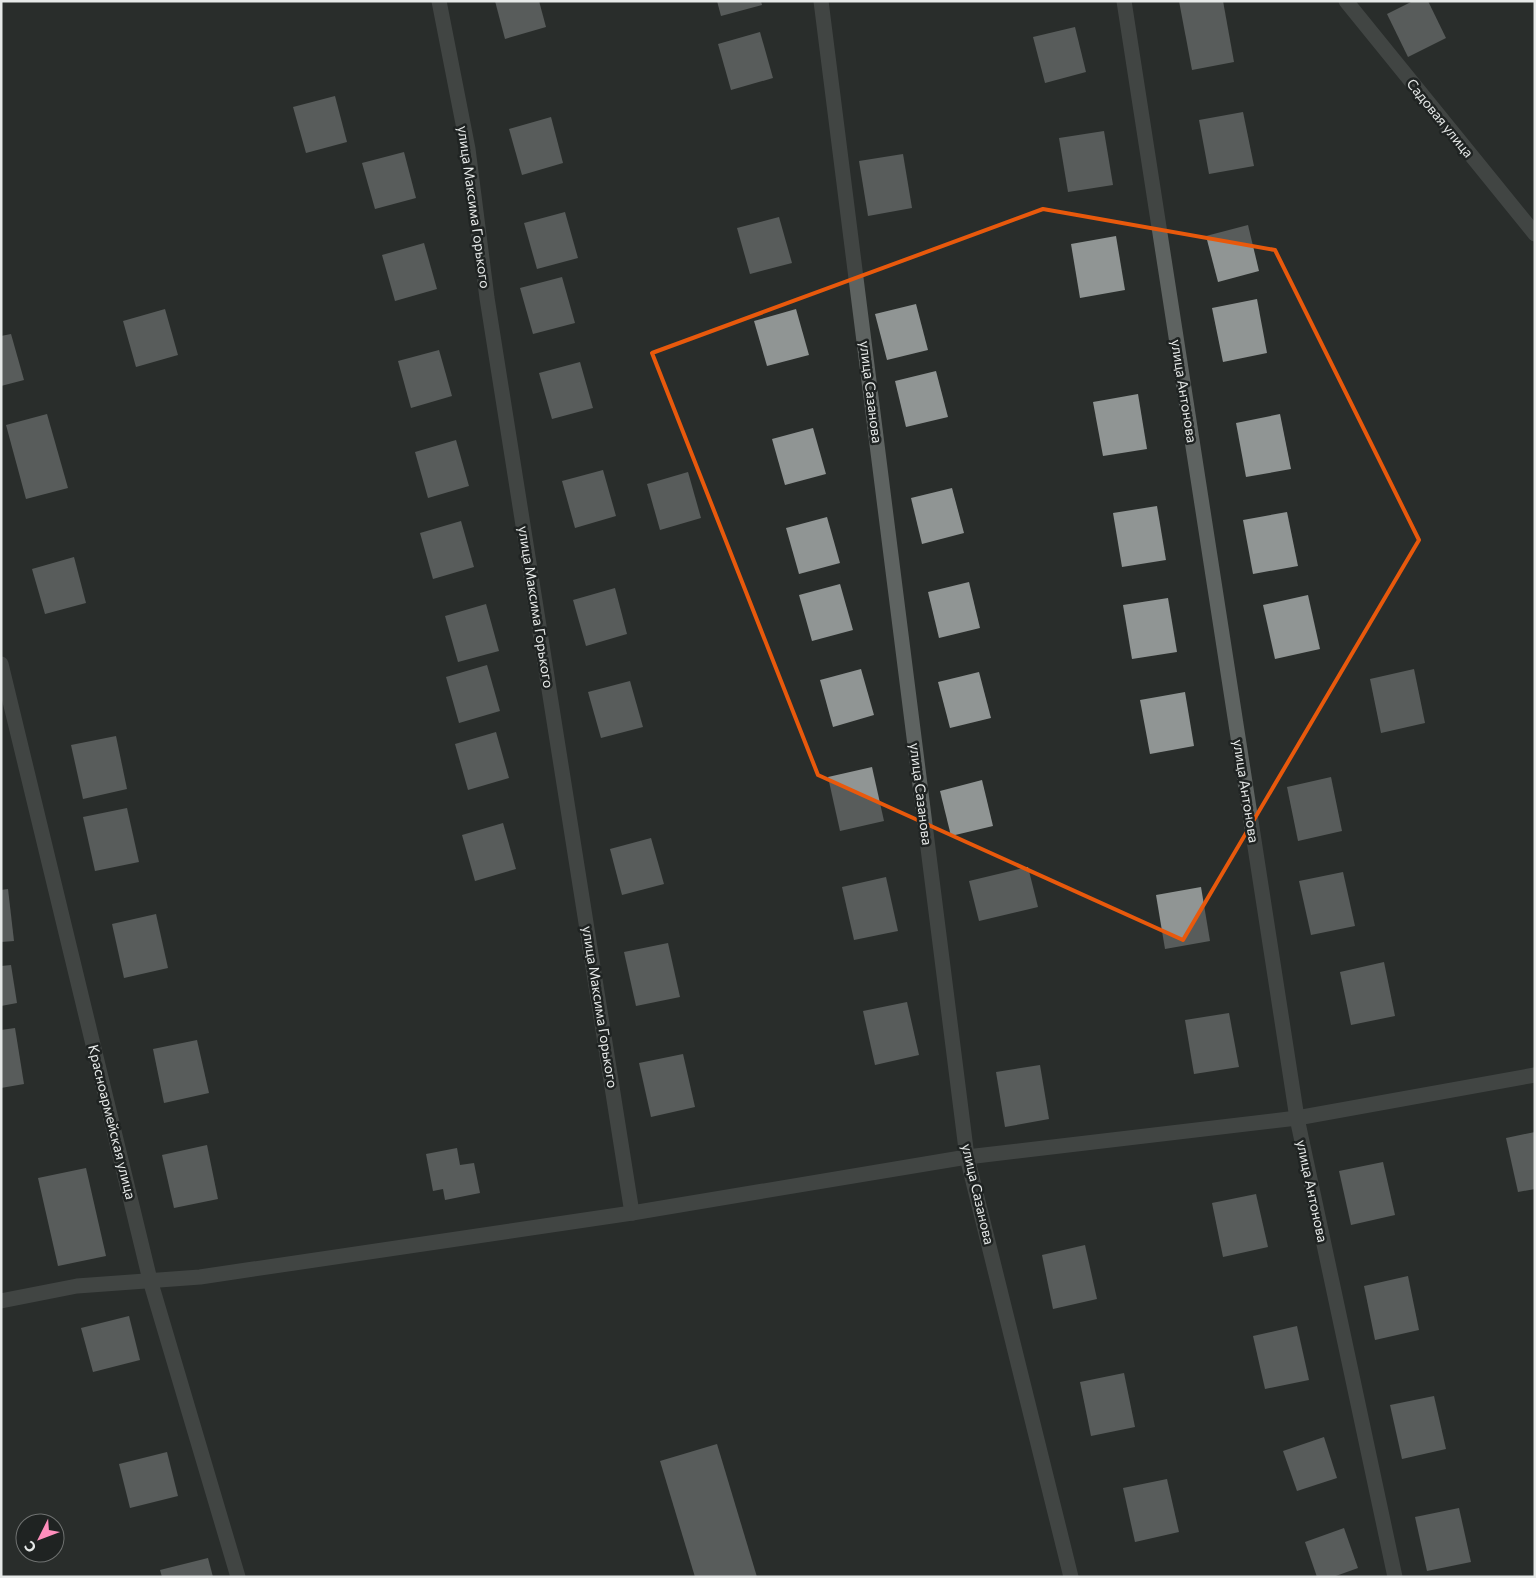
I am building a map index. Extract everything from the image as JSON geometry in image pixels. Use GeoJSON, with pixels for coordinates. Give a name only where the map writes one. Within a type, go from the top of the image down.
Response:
{"type":"FeatureCollection","features":[{"type":"Feature","properties":{"kind":"street","name":"улица Максима Горького"},"geometry":{"type":"LineString","coordinates":[[438,1],[468,149],[489,308],[632,1213]]}},
{"type":"Feature","properties":{"kind":"street","name":"улица Сазанова"},"geometry":{"type":"LineString","coordinates":[[821,1],[968,1157],[1071,1577]]}},
{"type":"Feature","properties":{"kind":"street","name":"улица Антонова"},"geometry":{"type":"LineString","coordinates":[[1124,1],[1297,1118],[1395,1577]]}},
{"type":"Feature","properties":{"kind":"street","name":"Садовая улица"},"geometry":{"type":"LineString","coordinates":[[1346,1],[1535,234]]}},
{"type":"Feature","properties":{"kind":"street","name":"Красноармейская улица"},"geometry":{"type":"LineString","coordinates":[[1,664],[150,1280],[238,1577]]}},
{"type":"Feature","properties":{"kind":"street"},"geometry":{"type":"LineString","coordinates":[[1,1301],[76,1286],[200,1277],[632,1213],[968,1157],[1297,1118],[1535,1075]]}},
{"type":"Feature","properties":{"kind":"highlighted area"},"geometry":{"type":"Polygon","coordinates":[[[1043,209],[1275,250],[1419,540],[1183,940],[818,775],[652,353],[1043,209]]]}},
{"type":"Feature","properties":{"kind":"building"},"geometry":{"type":"Polygon","coordinates":[[[495,1],[539,1],[546,27],[505,39],[495,1]]]}},
{"type":"Feature","properties":{"kind":"building"},"geometry":{"type":"Polygon","coordinates":[[[717,1],[761,1],[762,5],[721,16],[717,1]]]}},
{"type":"Feature","properties":{"kind":"building"},"geometry":{"type":"Polygon","coordinates":[[[1179,1],[1223,1],[1234,62],[1192,70],[1179,1]]]}},
{"type":"Feature","properties":{"kind":"building"},"geometry":{"type":"Polygon","coordinates":[[[1413,1],[1428,1],[1446,38],[1408,57],[1387,14],[1413,1]]]}},
{"type":"Feature","properties":{"kind":"building"},"geometry":{"type":"Polygon","coordinates":[[[1075,27],[1086,72],[1045,83],[1033,37],[1075,27]]]}},
{"type":"Feature","properties":{"kind":"building"},"geometry":{"type":"Polygon","coordinates":[[[760,32],[773,78],[731,90],[718,44],[760,32]]]}},
{"type":"Feature","properties":{"kind":"building"},"geometry":{"type":"Polygon","coordinates":[[[335,96],[347,142],[306,153],[293,107],[335,96]]]}},
{"type":"Feature","properties":{"kind":"building"},"geometry":{"type":"Polygon","coordinates":[[[1243,112],[1254,166],[1209,174],[1199,120],[1243,112]]]}},
{"type":"Feature","properties":{"kind":"building"},"geometry":{"type":"Polygon","coordinates":[[[551,117],[563,163],[522,175],[509,129],[551,117]]]}},
{"type":"Feature","properties":{"kind":"building"},"geometry":{"type":"Polygon","coordinates":[[[1104,131],[1113,185],[1068,192],[1059,138],[1104,131]]]}},
{"type":"Feature","properties":{"kind":"building"},"geometry":{"type":"Polygon","coordinates":[[[404,152],[416,198],[375,209],[362,163],[404,152]]]}},
{"type":"Feature","properties":{"kind":"building"},"geometry":{"type":"Polygon","coordinates":[[[903,154],[912,208],[868,216],[859,161],[903,154]]]}},
{"type":"Feature","properties":{"kind":"building"},"geometry":{"type":"Polygon","coordinates":[[[565,212],[578,258],[537,269],[524,223],[565,212]]]}},
{"type":"Feature","properties":{"kind":"building"},"geometry":{"type":"Polygon","coordinates":[[[779,217],[792,263],[750,274],[737,228],[779,217]]]}},
{"type":"Feature","properties":{"kind":"building"},"geometry":{"type":"Polygon","coordinates":[[[1248,225],[1259,271],[1218,282],[1206,236],[1248,225]]]}},
{"type":"Feature","properties":{"kind":"building"},"geometry":{"type":"Polygon","coordinates":[[[1116,236],[1125,290],[1080,298],[1071,244],[1116,236]]]}},
{"type":"Feature","properties":{"kind":"building"},"geometry":{"type":"Polygon","coordinates":[[[424,243],[437,289],[395,301],[382,255],[424,243]]]}},
{"type":"Feature","properties":{"kind":"building"},"geometry":{"type":"Polygon","coordinates":[[[562,277],[575,323],[533,334],[520,288],[562,277]]]}},
{"type":"Feature","properties":{"kind":"building"},"geometry":{"type":"Polygon","coordinates":[[[1257,299],[1267,353],[1223,362],[1212,308],[1257,299]]]}},
{"type":"Feature","properties":{"kind":"building"},"geometry":{"type":"Polygon","coordinates":[[[916,304],[928,350],[887,360],[875,314],[916,304]]]}},
{"type":"Feature","properties":{"kind":"building"},"geometry":{"type":"Polygon","coordinates":[[[165,309],[178,355],[136,367],[123,321],[165,309]]]}},
{"type":"Feature","properties":{"kind":"building"},"geometry":{"type":"Polygon","coordinates":[[[796,309],[809,355],[767,366],[754,321],[796,309]]]}},
{"type":"Feature","properties":{"kind":"building"},"geometry":{"type":"Polygon","coordinates":[[[11,334],[24,380],[1,386],[1,336],[11,334]]]}},
{"type":"Feature","properties":{"kind":"building"},"geometry":{"type":"Polygon","coordinates":[[[439,350],[452,396],[411,408],[398,361],[439,350]]]}},
{"type":"Feature","properties":{"kind":"building"},"geometry":{"type":"Polygon","coordinates":[[[580,362],[593,408],[552,419],[539,373],[580,362]]]}},
{"type":"Feature","properties":{"kind":"building"},"geometry":{"type":"Polygon","coordinates":[[[936,371],[948,417],[906,427],[895,381],[936,371]]]}},
{"type":"Feature","properties":{"kind":"building"},"geometry":{"type":"Polygon","coordinates":[[[1138,394],[1147,449],[1103,456],[1093,402],[1138,394]]]}},
{"type":"Feature","properties":{"kind":"building"},"geometry":{"type":"Polygon","coordinates":[[[47,414],[68,488],[26,499],[6,425],[47,414]]]}},
{"type":"Feature","properties":{"kind":"building"},"geometry":{"type":"Polygon","coordinates":[[[1280,414],[1291,469],[1246,477],[1236,423],[1280,414]]]}},
{"type":"Feature","properties":{"kind":"building"},"geometry":{"type":"Polygon","coordinates":[[[813,428],[826,474],[785,485],[772,439],[813,428]]]}},
{"type":"Feature","properties":{"kind":"building"},"geometry":{"type":"Polygon","coordinates":[[[456,440],[469,486],[428,498],[415,452],[456,440]]]}},
{"type":"Feature","properties":{"kind":"building"},"geometry":{"type":"Polygon","coordinates":[[[603,470],[616,516],[575,528],[562,481],[603,470]]]}},
{"type":"Feature","properties":{"kind":"building"},"geometry":{"type":"Polygon","coordinates":[[[688,472],[701,518],[660,530],[647,484],[688,472]]]}},
{"type":"Feature","properties":{"kind":"building"},"geometry":{"type":"Polygon","coordinates":[[[952,488],[964,533],[922,544],[911,498],[952,488]]]}},
{"type":"Feature","properties":{"kind":"building"},"geometry":{"type":"Polygon","coordinates":[[[1157,506],[1166,560],[1122,567],[1113,513],[1157,506]]]}},
{"type":"Feature","properties":{"kind":"building"},"geometry":{"type":"Polygon","coordinates":[[[1287,512],[1298,566],[1253,574],[1243,520],[1287,512]]]}},
{"type":"Feature","properties":{"kind":"building"},"geometry":{"type":"Polygon","coordinates":[[[827,517],[840,563],[799,574],[786,528],[827,517]]]}},
{"type":"Feature","properties":{"kind":"building"},"geometry":{"type":"Polygon","coordinates":[[[461,521],[474,567],[433,579],[420,533],[461,521]]]}},
{"type":"Feature","properties":{"kind":"building"},"geometry":{"type":"Polygon","coordinates":[[[74,557],[86,603],[45,614],[32,569],[74,557]]]}},
{"type":"Feature","properties":{"kind":"building"},"geometry":{"type":"Polygon","coordinates":[[[969,582],[980,628],[939,638],[928,592],[969,582]]]}},
{"type":"Feature","properties":{"kind":"building"},"geometry":{"type":"Polygon","coordinates":[[[840,584],[853,630],[812,641],[799,595],[840,584]]]}},
{"type":"Feature","properties":{"kind":"building"},"geometry":{"type":"Polygon","coordinates":[[[615,588],[627,634],[586,646],[573,600],[615,588]]]}},
{"type":"Feature","properties":{"kind":"building"},"geometry":{"type":"Polygon","coordinates":[[[1308,595],[1320,649],[1275,659],[1263,605],[1308,595]]]}},
{"type":"Feature","properties":{"kind":"building"},"geometry":{"type":"Polygon","coordinates":[[[1168,598],[1177,652],[1132,659],[1123,605],[1168,598]]]}},
{"type":"Feature","properties":{"kind":"building"},"geometry":{"type":"Polygon","coordinates":[[[486,604],[499,651],[458,662],[445,616],[486,604]]]}},
{"type":"Feature","properties":{"kind":"building"},"geometry":{"type":"Polygon","coordinates":[[[487,665],[500,711],[459,723],[446,677],[487,665]]]}},
{"type":"Feature","properties":{"kind":"building"},"geometry":{"type":"Polygon","coordinates":[[[861,669],[874,715],[833,727],[820,680],[861,669]]]}},
{"type":"Feature","properties":{"kind":"building"},"geometry":{"type":"Polygon","coordinates":[[[1414,669],[1425,723],[1381,733],[1370,679],[1414,669]]]}},
{"type":"Feature","properties":{"kind":"building"},"geometry":{"type":"Polygon","coordinates":[[[979,672],[991,718],[950,728],[938,682],[979,672]]]}},
{"type":"Feature","properties":{"kind":"building"},"geometry":{"type":"Polygon","coordinates":[[[630,681],[643,727],[601,738],[588,692],[630,681]]]}},
{"type":"Feature","properties":{"kind":"building"},"geometry":{"type":"Polygon","coordinates":[[[1185,692],[1194,746],[1150,754],[1140,700],[1185,692]]]}},
{"type":"Feature","properties":{"kind":"building"},"geometry":{"type":"Polygon","coordinates":[[[496,732],[509,778],[468,790],[455,744],[496,732]]]}},
{"type":"Feature","properties":{"kind":"building"},"geometry":{"type":"Polygon","coordinates":[[[116,736],[127,789],[83,799],[71,745],[116,736]]]}},
{"type":"Feature","properties":{"kind":"building"},"geometry":{"type":"Polygon","coordinates":[[[872,767],[884,821],[840,831],[828,777],[872,767]]]}},
{"type":"Feature","properties":{"kind":"building"},"geometry":{"type":"Polygon","coordinates":[[[1331,777],[1342,831],[1298,841],[1287,787],[1331,777]]]}},
{"type":"Feature","properties":{"kind":"building"},"geometry":{"type":"Polygon","coordinates":[[[982,780],[993,826],[951,836],[940,791],[982,780]]]}},
{"type":"Feature","properties":{"kind":"building"},"geometry":{"type":"Polygon","coordinates":[[[127,808],[139,862],[95,871],[83,817],[127,808]]]}},
{"type":"Feature","properties":{"kind":"building"},"geometry":{"type":"Polygon","coordinates":[[[503,823],[516,869],[475,881],[462,835],[503,823]]]}},
{"type":"Feature","properties":{"kind":"building"},"geometry":{"type":"Polygon","coordinates":[[[651,838],[664,884],[622,895],[610,849],[651,838]]]}},
{"type":"Feature","properties":{"kind":"building"},"geometry":{"type":"Polygon","coordinates":[[[1028,867],[1038,907],[979,921],[969,881],[1028,867]]]}},
{"type":"Feature","properties":{"kind":"building"},"geometry":{"type":"Polygon","coordinates":[[[1343,872],[1355,926],[1311,935],[1299,881],[1343,872]]]}},
{"type":"Feature","properties":{"kind":"building"},"geometry":{"type":"Polygon","coordinates":[[[886,877],[898,931],[854,940],[842,887],[886,877]]]}},
{"type":"Feature","properties":{"kind":"building"},"geometry":{"type":"Polygon","coordinates":[[[1201,887],[1210,941],[1165,949],[1156,895],[1201,887]]]}},
{"type":"Feature","properties":{"kind":"building"},"geometry":{"type":"Polygon","coordinates":[[[8,889],[14,941],[1,942],[1,890],[8,889]]]}},
{"type":"Feature","properties":{"kind":"building"},"geometry":{"type":"Polygon","coordinates":[[[156,914],[168,968],[124,978],[112,924],[156,914]]]}},
{"type":"Feature","properties":{"kind":"building"},"geometry":{"type":"Polygon","coordinates":[[[668,943],[680,997],[636,1006],[624,952],[668,943]]]}},
{"type":"Feature","properties":{"kind":"building"},"geometry":{"type":"Polygon","coordinates":[[[1384,962],[1395,1016],[1351,1025],[1340,972],[1384,962]]]}},
{"type":"Feature","properties":{"kind":"building"},"geometry":{"type":"Polygon","coordinates":[[[11,965],[17,1003],[1,1006],[1,966],[11,965]]]}},
{"type":"Feature","properties":{"kind":"building"},"geometry":{"type":"Polygon","coordinates":[[[907,1002],[919,1055],[875,1065],[863,1011],[907,1002]]]}},
{"type":"Feature","properties":{"kind":"building"},"geometry":{"type":"Polygon","coordinates":[[[1229,1013],[1239,1067],[1194,1074],[1185,1020],[1229,1013]]]}},
{"type":"Feature","properties":{"kind":"building"},"geometry":{"type":"Polygon","coordinates":[[[15,1028],[24,1084],[1,1088],[1,1030],[15,1028]]]}},
{"type":"Feature","properties":{"kind":"building"},"geometry":{"type":"Polygon","coordinates":[[[197,1040],[209,1093],[164,1103],[153,1049],[197,1040]]]}},
{"type":"Feature","properties":{"kind":"building"},"geometry":{"type":"Polygon","coordinates":[[[683,1054],[695,1107],[651,1117],[639,1063],[683,1054]]]}},
{"type":"Feature","properties":{"kind":"building"},"geometry":{"type":"Polygon","coordinates":[[[1040,1065],[1049,1119],[1005,1127],[996,1072],[1040,1065]]]}},
{"type":"Feature","properties":{"kind":"building"},"geometry":{"type":"Polygon","coordinates":[[[1535,1132],[1535,1189],[1518,1192],[1506,1138],[1535,1132]]]}},
{"type":"Feature","properties":{"kind":"building"},"geometry":{"type":"Polygon","coordinates":[[[207,1145],[218,1199],[174,1208],[162,1155],[207,1145]]]}},
{"type":"Feature","properties":{"kind":"building"},"geometry":{"type":"Polygon","coordinates":[[[457,1148],[460,1165],[474,1163],[480,1193],[445,1200],[443,1189],[433,1191],[426,1154],[457,1148]]]}},
{"type":"Feature","properties":{"kind":"building"},"geometry":{"type":"Polygon","coordinates":[[[1383,1162],[1395,1215],[1351,1225],[1339,1171],[1383,1162]]]}},
{"type":"Feature","properties":{"kind":"building"},"geometry":{"type":"Polygon","coordinates":[[[86,1168],[106,1256],[58,1266],[38,1178],[86,1168]]]}},
{"type":"Feature","properties":{"kind":"building"},"geometry":{"type":"Polygon","coordinates":[[[1256,1194],[1268,1247],[1223,1257],[1212,1203],[1256,1194]]]}},
{"type":"Feature","properties":{"kind":"building"},"geometry":{"type":"Polygon","coordinates":[[[1085,1245],[1097,1299],[1053,1309],[1042,1255],[1085,1245]]]}},
{"type":"Feature","properties":{"kind":"building"},"geometry":{"type":"Polygon","coordinates":[[[1408,1276],[1419,1330],[1375,1340],[1364,1286],[1408,1276]]]}},
{"type":"Feature","properties":{"kind":"building"},"geometry":{"type":"Polygon","coordinates":[[[129,1316],[140,1360],[93,1372],[81,1328],[129,1316]]]}},
{"type":"Feature","properties":{"kind":"building"},"geometry":{"type":"Polygon","coordinates":[[[1297,1326],[1309,1380],[1265,1389],[1253,1336],[1297,1326]]]}},
{"type":"Feature","properties":{"kind":"building"},"geometry":{"type":"Polygon","coordinates":[[[1124,1373],[1135,1427],[1091,1436],[1080,1382],[1124,1373]]]}},
{"type":"Feature","properties":{"kind":"building"},"geometry":{"type":"Polygon","coordinates":[[[1434,1396],[1446,1449],[1402,1459],[1390,1405],[1434,1396]]]}},
{"type":"Feature","properties":{"kind":"building"},"geometry":{"type":"Polygon","coordinates":[[[1324,1437],[1337,1478],[1297,1491],[1283,1451],[1324,1437]]]}},
{"type":"Feature","properties":{"kind":"building"},"geometry":{"type":"Polygon","coordinates":[[[717,1444],[757,1577],[695,1577],[660,1461],[717,1444]]]}},
{"type":"Feature","properties":{"kind":"building"},"geometry":{"type":"Polygon","coordinates":[[[167,1452],[178,1496],[130,1508],[119,1464],[167,1452]]]}},
{"type":"Feature","properties":{"kind":"building"},"geometry":{"type":"Polygon","coordinates":[[[1167,1479],[1179,1532],[1135,1542],[1123,1488],[1167,1479]]]}},
{"type":"Feature","properties":{"kind":"building"},"geometry":{"type":"Polygon","coordinates":[[[1459,1508],[1471,1562],[1427,1571],[1415,1517],[1459,1508]]]}},
{"type":"Feature","properties":{"kind":"building"},"geometry":{"type":"Polygon","coordinates":[[[1344,1528],[1358,1568],[1333,1577],[1317,1577],[1305,1542],[1344,1528]]]}},
{"type":"Feature","properties":{"kind":"building"},"geometry":{"type":"Polygon","coordinates":[[[208,1558],[213,1577],[162,1577],[160,1570],[208,1558]]]}}]}
